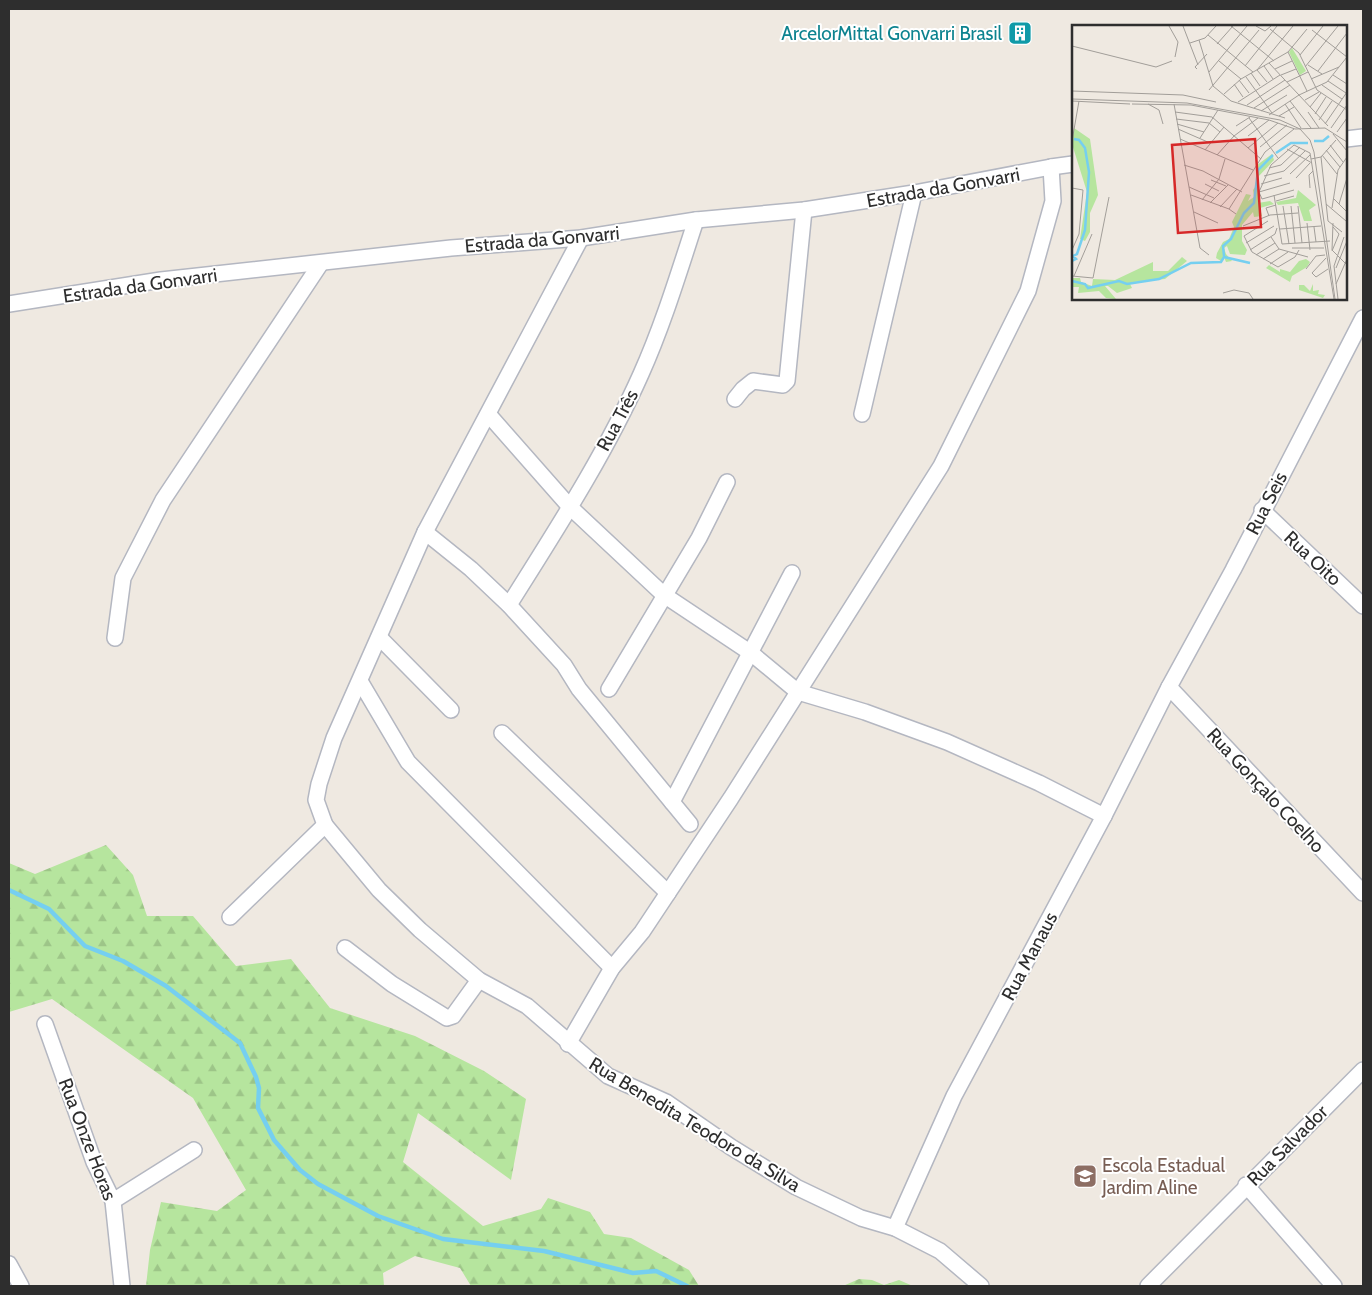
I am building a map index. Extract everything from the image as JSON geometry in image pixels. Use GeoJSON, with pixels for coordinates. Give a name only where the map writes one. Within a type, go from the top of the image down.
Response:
{"type":"FeatureCollection","features":[{"type":"Feature","properties":{"kind":"street"},"geometry":{"type":"LineString","coordinates":[[1347,139],[1363,137]]}},
{"type":"Feature","properties":{"kind":"street","name":"Estrada da Gonvarri"},"geometry":{"type":"LineString","coordinates":[[9,304],[162,280],[451,248],[581,238],[696,220],[804,210],[914,194],[1051,166],[1072,164]]}},
{"type":"Feature","properties":{"kind":"street"},"geometry":{"type":"LineString","coordinates":[[568,1044],[612,968],[642,932],[668,893],[798,692],[940,466],[1028,291],[1053,201],[1051,166]]}},
{"type":"Feature","properties":{"kind":"street"},"geometry":{"type":"LineString","coordinates":[[862,414],[914,194]]}},
{"type":"Feature","properties":{"kind":"street"},"geometry":{"type":"LineString","coordinates":[[735,399],[753,381],[783,385],[788,381],[804,210]]}},
{"type":"Feature","properties":{"kind":"street","name":"Rua Três"},"geometry":{"type":"LineString","coordinates":[[509,605],[570,507],[641,374],[674,289],[696,220]]}},
{"type":"Feature","properties":{"kind":"street"},"geometry":{"type":"LineString","coordinates":[[230,917],[324,825],[316,800],[319,784],[334,738],[425,532],[489,415],[581,238]]}},
{"type":"Feature","properties":{"kind":"street"},"geometry":{"type":"LineString","coordinates":[[115,638],[123,578],[163,500],[321,263]]}},
{"type":"Feature","properties":{"kind":"street","name":"Rua Seis"},"geometry":{"type":"LineString","coordinates":[[1169,687],[1233,570],[1262,510],[1363,318]]}},
{"type":"Feature","properties":{"kind":"street"},"geometry":{"type":"LineString","coordinates":[[489,415],[570,507],[664,595],[751,653],[798,692],[865,712],[947,742],[1039,782],[1104,816]]}},
{"type":"Feature","properties":{"kind":"street"},"geometry":{"type":"LineString","coordinates":[[609,689],[699,538],[727,482]]}},
{"type":"Feature","properties":{"kind":"street","name":"Rua Oito"},"geometry":{"type":"LineString","coordinates":[[1262,510],[1363,603]]}},
{"type":"Feature","properties":{"kind":"street"},"geometry":{"type":"LineString","coordinates":[[425,532],[471,569],[509,605],[564,665],[579,689],[690,824]]}},
{"type":"Feature","properties":{"kind":"street"},"geometry":{"type":"LineString","coordinates":[[672,802],[792,573]]}},
{"type":"Feature","properties":{"kind":"street"},"geometry":{"type":"LineString","coordinates":[[379,637],[451,710]]}},
{"type":"Feature","properties":{"kind":"street"},"geometry":{"type":"LineString","coordinates":[[360,681],[408,762],[612,968]]}},
{"type":"Feature","properties":{"kind":"street","name":"Rua Manaus"},"geometry":{"type":"LineString","coordinates":[[895,1228],[954,1096],[1104,816],[1169,687]]}},
{"type":"Feature","properties":{"kind":"street","name":"Rua Gonçalo Coelho"},"geometry":{"type":"LineString","coordinates":[[1169,687],[1363,893]]}},
{"type":"Feature","properties":{"kind":"street"},"geometry":{"type":"LineString","coordinates":[[502,733],[668,893]]}},
{"type":"Feature","properties":{"kind":"street","name":"Rua Benedita Teodoro da Silva"},"geometry":{"type":"LineString","coordinates":[[324,825],[379,890],[420,930],[479,980],[527,1006],[568,1044],[608,1076],[666,1102],[731,1147],[796,1187],[861,1218],[895,1228],[940,1251],[981,1286]]}},
{"type":"Feature","properties":{"kind":"street"},"geometry":{"type":"LineString","coordinates":[[345,948],[392,984],[447,1018],[453,1016],[479,980]]}},
{"type":"Feature","properties":{"kind":"street","name":"Rua Onze Horas"},"geometry":{"type":"LineString","coordinates":[[45,1024],[94,1162],[113,1201],[122,1286]]}},
{"type":"Feature","properties":{"kind":"street","name":"Rua Salvador"},"geometry":{"type":"LineString","coordinates":[[1148,1286],[1246,1185],[1363,1070]]}},
{"type":"Feature","properties":{"kind":"street"},"geometry":{"type":"LineString","coordinates":[[113,1201],[194,1150]]}},
{"type":"Feature","properties":{"kind":"street"},"geometry":{"type":"LineString","coordinates":[[1246,1185],[1334,1286]]}},
{"type":"Feature","properties":{"kind":"street"},"geometry":{"type":"LineString","coordinates":[[9,1264],[21,1286]]}},
{"type":"Feature","properties":{"kind":"green space"},"geometry":{"type":"Polygon","coordinates":[[[106,845],[133,875],[147,916],[193,916],[236,966],[291,959],[330,1008],[415,1036],[484,1071],[526,1099],[511,1180],[418,1113],[403,1162],[483,1226],[541,1209],[548,1198],[590,1212],[604,1234],[631,1238],[689,1270],[699,1286],[471,1286],[460,1268],[415,1256],[383,1273],[384,1286],[146,1286],[150,1250],[161,1202],[217,1211],[246,1190],[193,1098],[52,999],[9,1012],[9,863],[35,874],[106,845]]]}},
{"type":"Feature","properties":{"kind":"green space"},"geometry":{"type":"Polygon","coordinates":[[[859,1279],[872,1280],[884,1285],[899,1280],[913,1286],[843,1286],[859,1279]]]}},
{"type":"Feature","properties":{"kind":"waterway"},"geometry":{"type":"LineString","coordinates":[[9,890],[49,909],[85,946],[123,961],[166,986],[240,1043],[256,1077],[259,1088],[258,1108],[274,1140],[300,1170],[318,1184],[378,1216],[443,1239],[544,1251],[633,1273],[656,1271],[687,1286]]}},
{"type":"Feature","properties":{"kind":"place","name":"ArcelorMittal Gonvarri Brasil"},"geometry":{"type":"Point","coordinates":[1020,33]}},
{"type":"Feature","properties":{"kind":"place","name":"Escola Estadual Jardim Aline"},"geometry":{"type":"Point","coordinates":[1085,1176]}}]}
